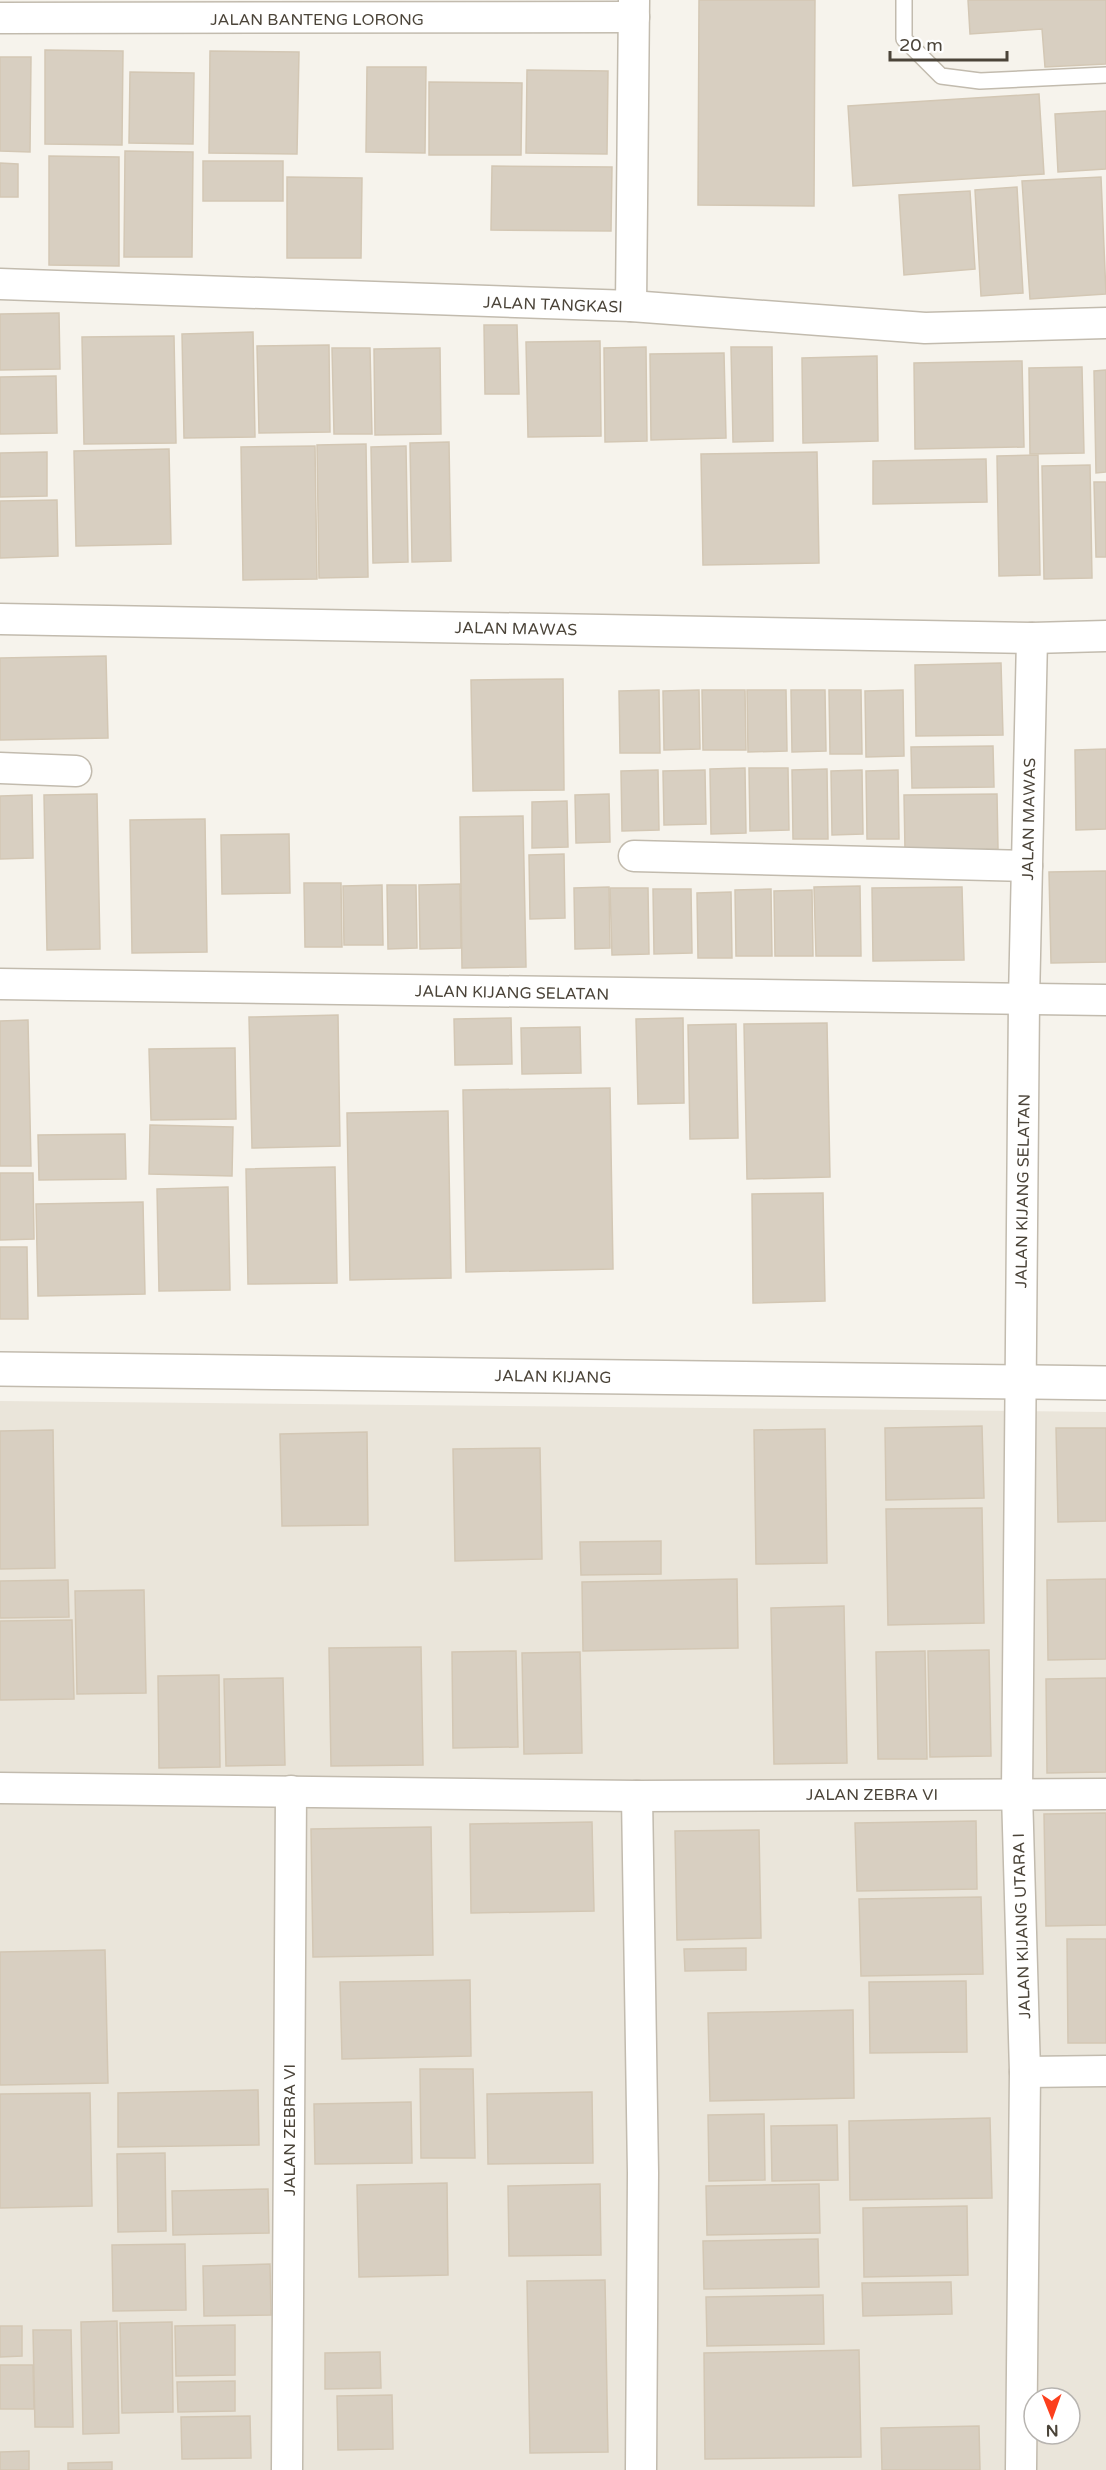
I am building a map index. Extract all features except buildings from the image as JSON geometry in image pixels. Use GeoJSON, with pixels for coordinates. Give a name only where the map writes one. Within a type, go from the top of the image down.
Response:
{"type":"FeatureCollection","features":[{"type":"Feature","properties":{"kind":"street","name":"JALAN BANTENG LORONG"},"geometry":{"type":"LineString","coordinates":[[0,18],[382,10],[634,8],[631,306]]}},
{"type":"Feature","properties":{"kind":"street","name":"JALAN TANGKASI"},"geometry":{"type":"LineString","coordinates":[[0,285],[631,306],[926,328],[1106,323]]}},
{"type":"Feature","properties":{"kind":"street","name":"JALAN MAWAS"},"geometry":{"type":"LineString","coordinates":[[0,618],[1032,638],[1106,636]]}},
{"type":"Feature","properties":{"kind":"street","name":"JALAN MAWAS"},"geometry":{"type":"LineString","coordinates":[[1024,1000],[1032,638]]}},
{"type":"Feature","properties":{"kind":"street"},"geometry":{"type":"LineString","coordinates":[[0,768],[76,771]]}},
{"type":"Feature","properties":{"kind":"street"},"geometry":{"type":"LineString","coordinates":[[634,856],[1027,866]]}},
{"type":"Feature","properties":{"kind":"street","name":"JALAN KIJANG SELATAN"},"geometry":{"type":"LineString","coordinates":[[0,984],[1106,1000]]}},
{"type":"Feature","properties":{"kind":"street","name":"JALAN KIJANG SELATAN"},"geometry":{"type":"LineString","coordinates":[[1020,1383],[1024,1000]]}},
{"type":"Feature","properties":{"kind":"street","name":"JALAN KIJANG"},"geometry":{"type":"LineString","coordinates":[[0,1369],[1106,1383]]}},
{"type":"Feature","properties":{"kind":"street","name":"JALAN KIJANG UTARA I"},"geometry":{"type":"LineString","coordinates":[[1020,1383],[1017,1793],[1025,2072],[1021,2470]]}},
{"type":"Feature","properties":{"kind":"street","name":"JALAN ZEBRA VI"},"geometry":{"type":"LineString","coordinates":[[0,1788],[637,1796],[1106,1794]]}},
{"type":"Feature","properties":{"kind":"street","name":"JALAN ZEBRA VI"},"geometry":{"type":"LineString","coordinates":[[287,2470],[291,1791]]}},
{"type":"Feature","properties":{"kind":"street"},"geometry":{"type":"LineString","coordinates":[[637,1796],[643,2173],[641,2470]]}},
{"type":"Feature","properties":{"kind":"street"},"geometry":{"type":"LineString","coordinates":[[1025,2072],[1106,2071]]}},
{"type":"Feature","properties":{"kind":"lane"},"geometry":{"type":"LineString","coordinates":[[904,0],[904,39],[941,76],[980,81],[1106,75]]}},
{"type":"Feature","properties":{"kind":"shaded area"},"geometry":{"type":"Polygon","coordinates":[[[0,1401],[1106,1412],[1106,2470],[0,2470],[0,1401]]]}}]}
